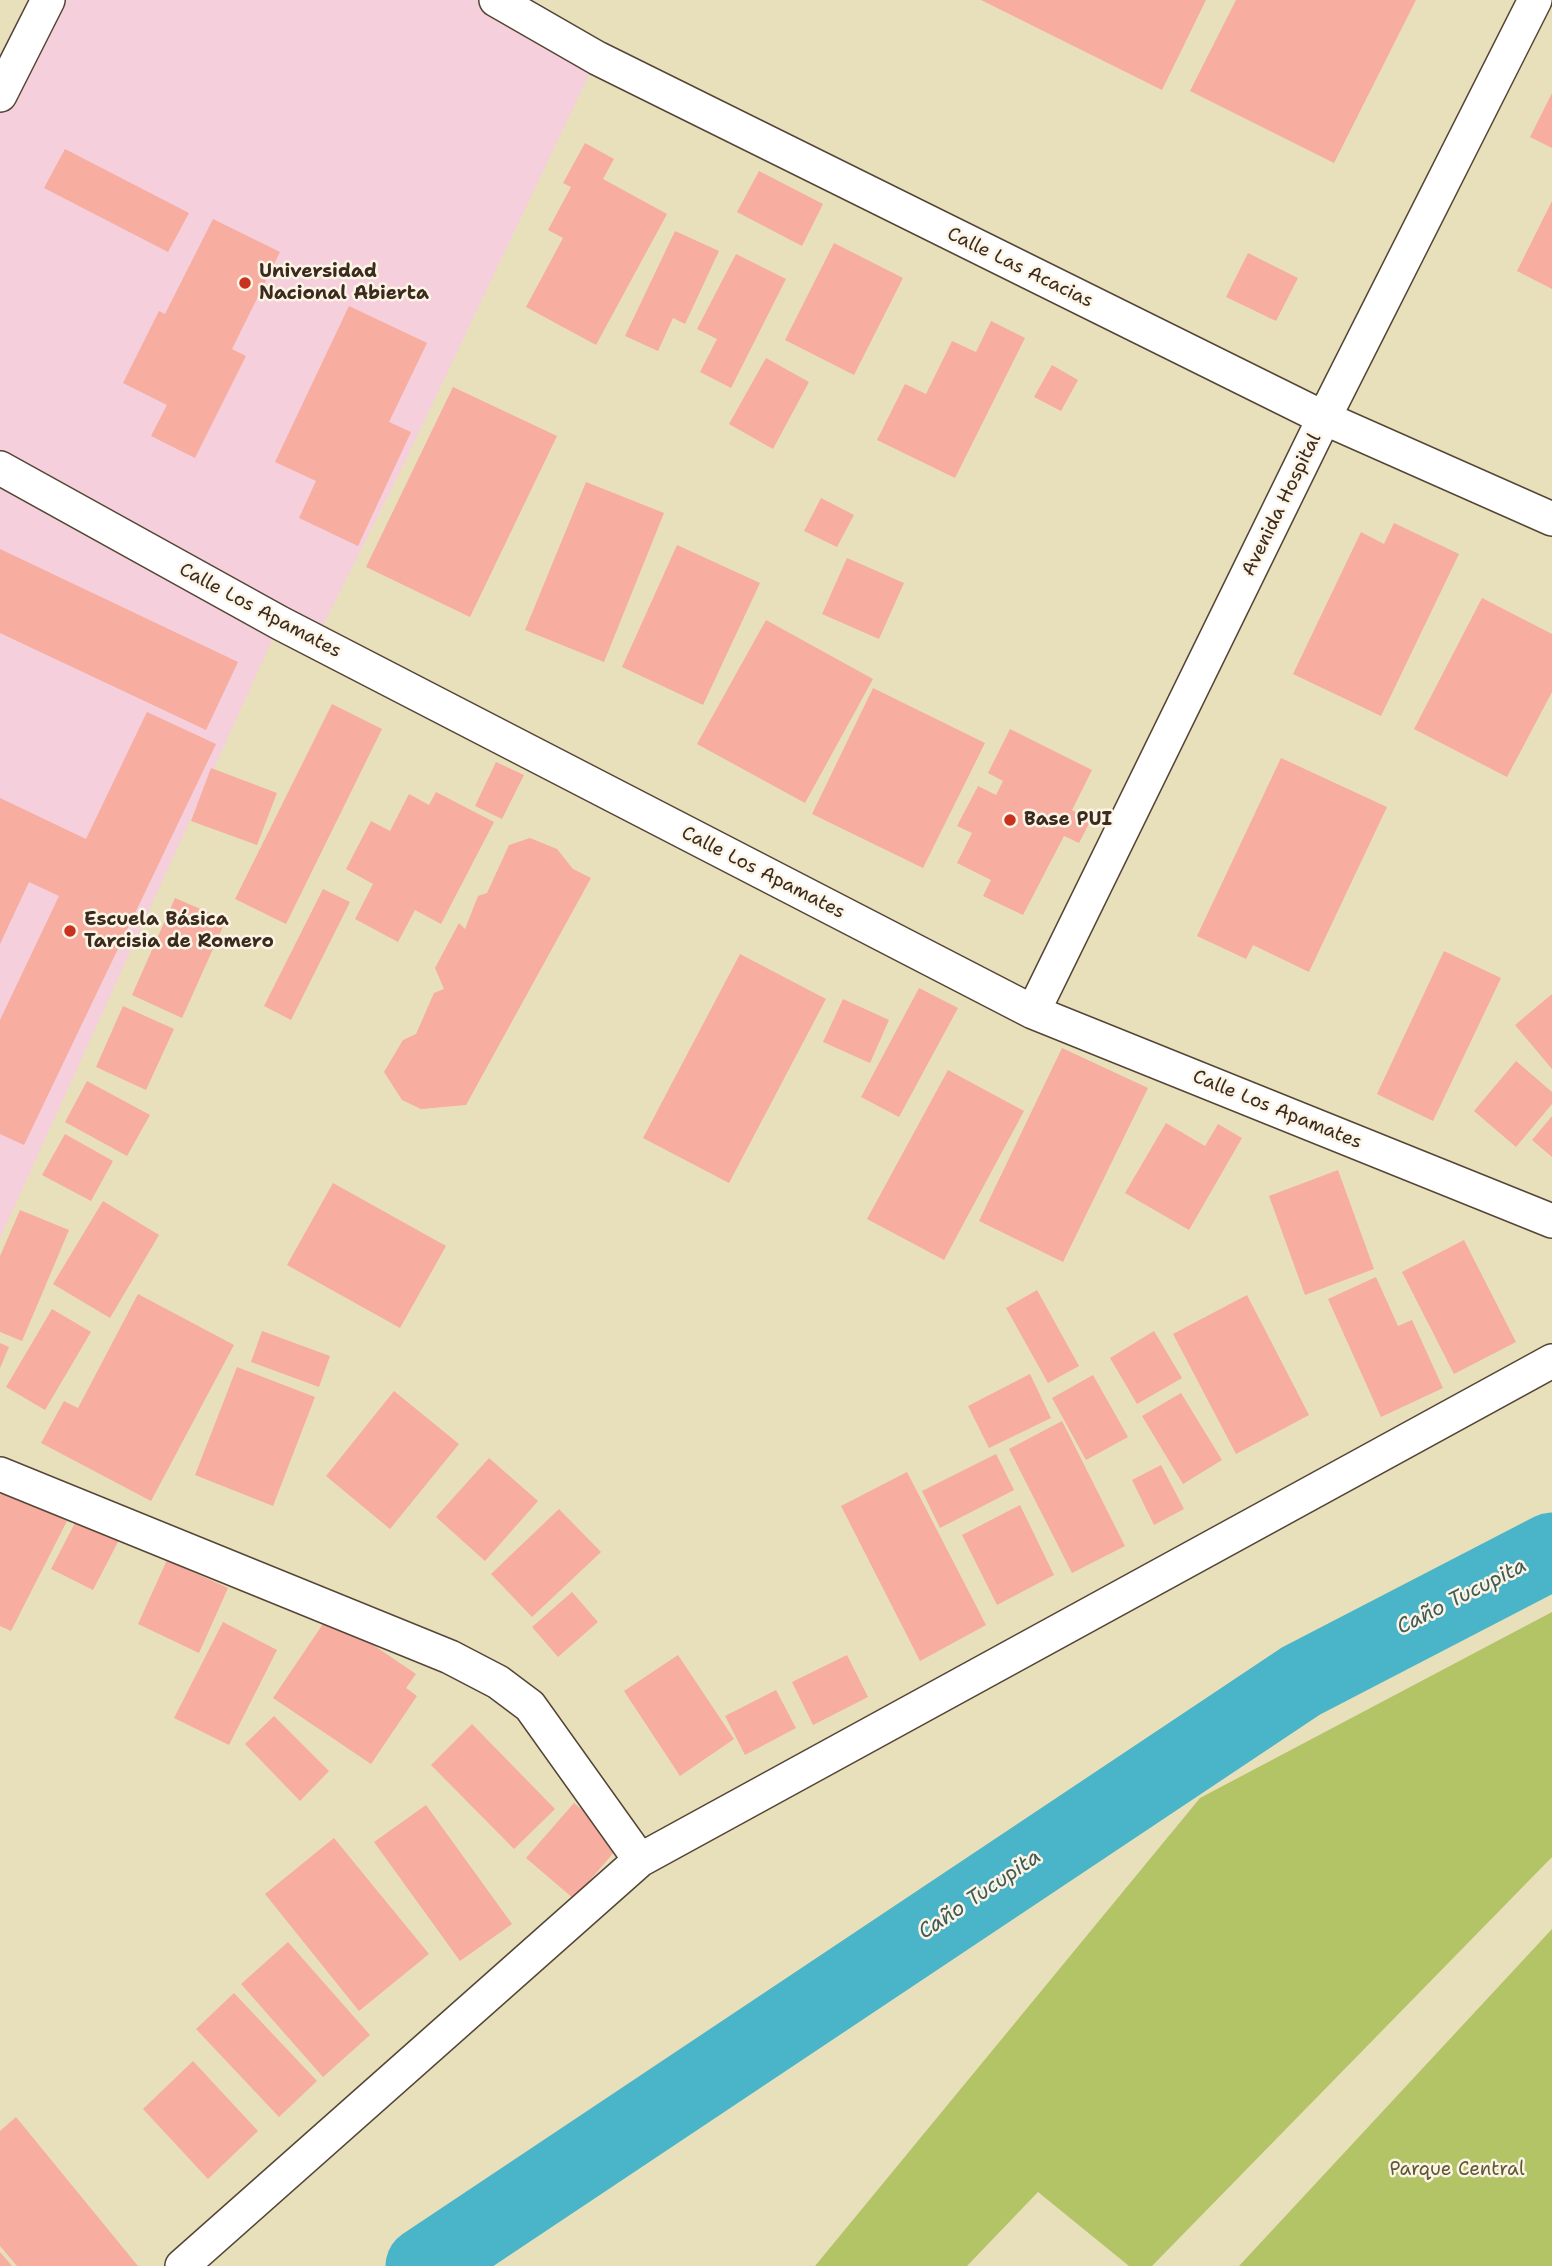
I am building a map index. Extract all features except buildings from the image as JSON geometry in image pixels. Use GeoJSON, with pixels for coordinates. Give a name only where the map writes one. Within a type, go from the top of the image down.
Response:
{"type":"FeatureCollection","features":[{"type":"Feature","properties":{"kind":"street"},"geometry":{"type":"LineString","coordinates":[[0,95],[48,0]]}},
{"type":"Feature","properties":{"kind":"street","name":"Calle Las Acacias"},"geometry":{"type":"LineString","coordinates":[[496,0],[597,58],[1324,418],[1552,519]]}},
{"type":"Feature","properties":{"kind":"street","name":"Avenida Hospital"},"geometry":{"type":"LineString","coordinates":[[1033,1012],[1324,418],[1538,14]]}},
{"type":"Feature","properties":{"kind":"street","name":"Calle Los Apamates"},"geometry":{"type":"LineString","coordinates":[[0,468],[280,623],[1033,1012],[1552,1221]]}},
{"type":"Feature","properties":{"kind":"street"},"geometry":{"type":"LineString","coordinates":[[182,2266],[640,1860],[1552,1361]]}},
{"type":"Feature","properties":{"kind":"street"},"geometry":{"type":"LineString","coordinates":[[0,1474],[450,1657],[498,1682],[530,1706],[640,1860]]}},
{"type":"Feature","properties":{"kind":"shaded area","name":"Universidad Nacional Abierta"},"geometry":{"type":"Polygon","coordinates":[[[50,0],[496,0],[597,58],[399,474],[315,641],[0,464],[0,102],[50,0]]]}},
{"type":"Feature","properties":{"kind":"shaded area","name":"Escuela Básica Tarcisia de Romero"},"geometry":{"type":"Polygon","coordinates":[[[0,468],[280,623],[0,1238],[0,468]]]}},
{"type":"Feature","properties":{"kind":"green space"},"geometry":{"type":"Polygon","coordinates":[[[1552,1612],[1552,1857],[1152,2266],[1129,2266],[1038,2192],[967,2266],[815,2266],[1200,1798],[1552,1612]]]}},
{"type":"Feature","properties":{"kind":"green space","name":"Parque Central"},"geometry":{"type":"Polygon","coordinates":[[[1552,1929],[1552,2266],[1239,2266],[1552,1929]]]}},
{"type":"Feature","properties":{"kind":"waterway","name":"Caño Tucupita"},"geometry":{"type":"LineString","coordinates":[[424,2266],[1301,1681],[1552,1551]]}},
{"type":"Feature","properties":{"kind":"place","name":"Universidad Nacional Abierta"},"geometry":{"type":"Point","coordinates":[245,283]}},
{"type":"Feature","properties":{"kind":"place","name":"Base PUI"},"geometry":{"type":"Point","coordinates":[1010,820]}},
{"type":"Feature","properties":{"kind":"place","name":"Escuela Básica Tarcisia de Romero"},"geometry":{"type":"Point","coordinates":[70,931]}}]}
